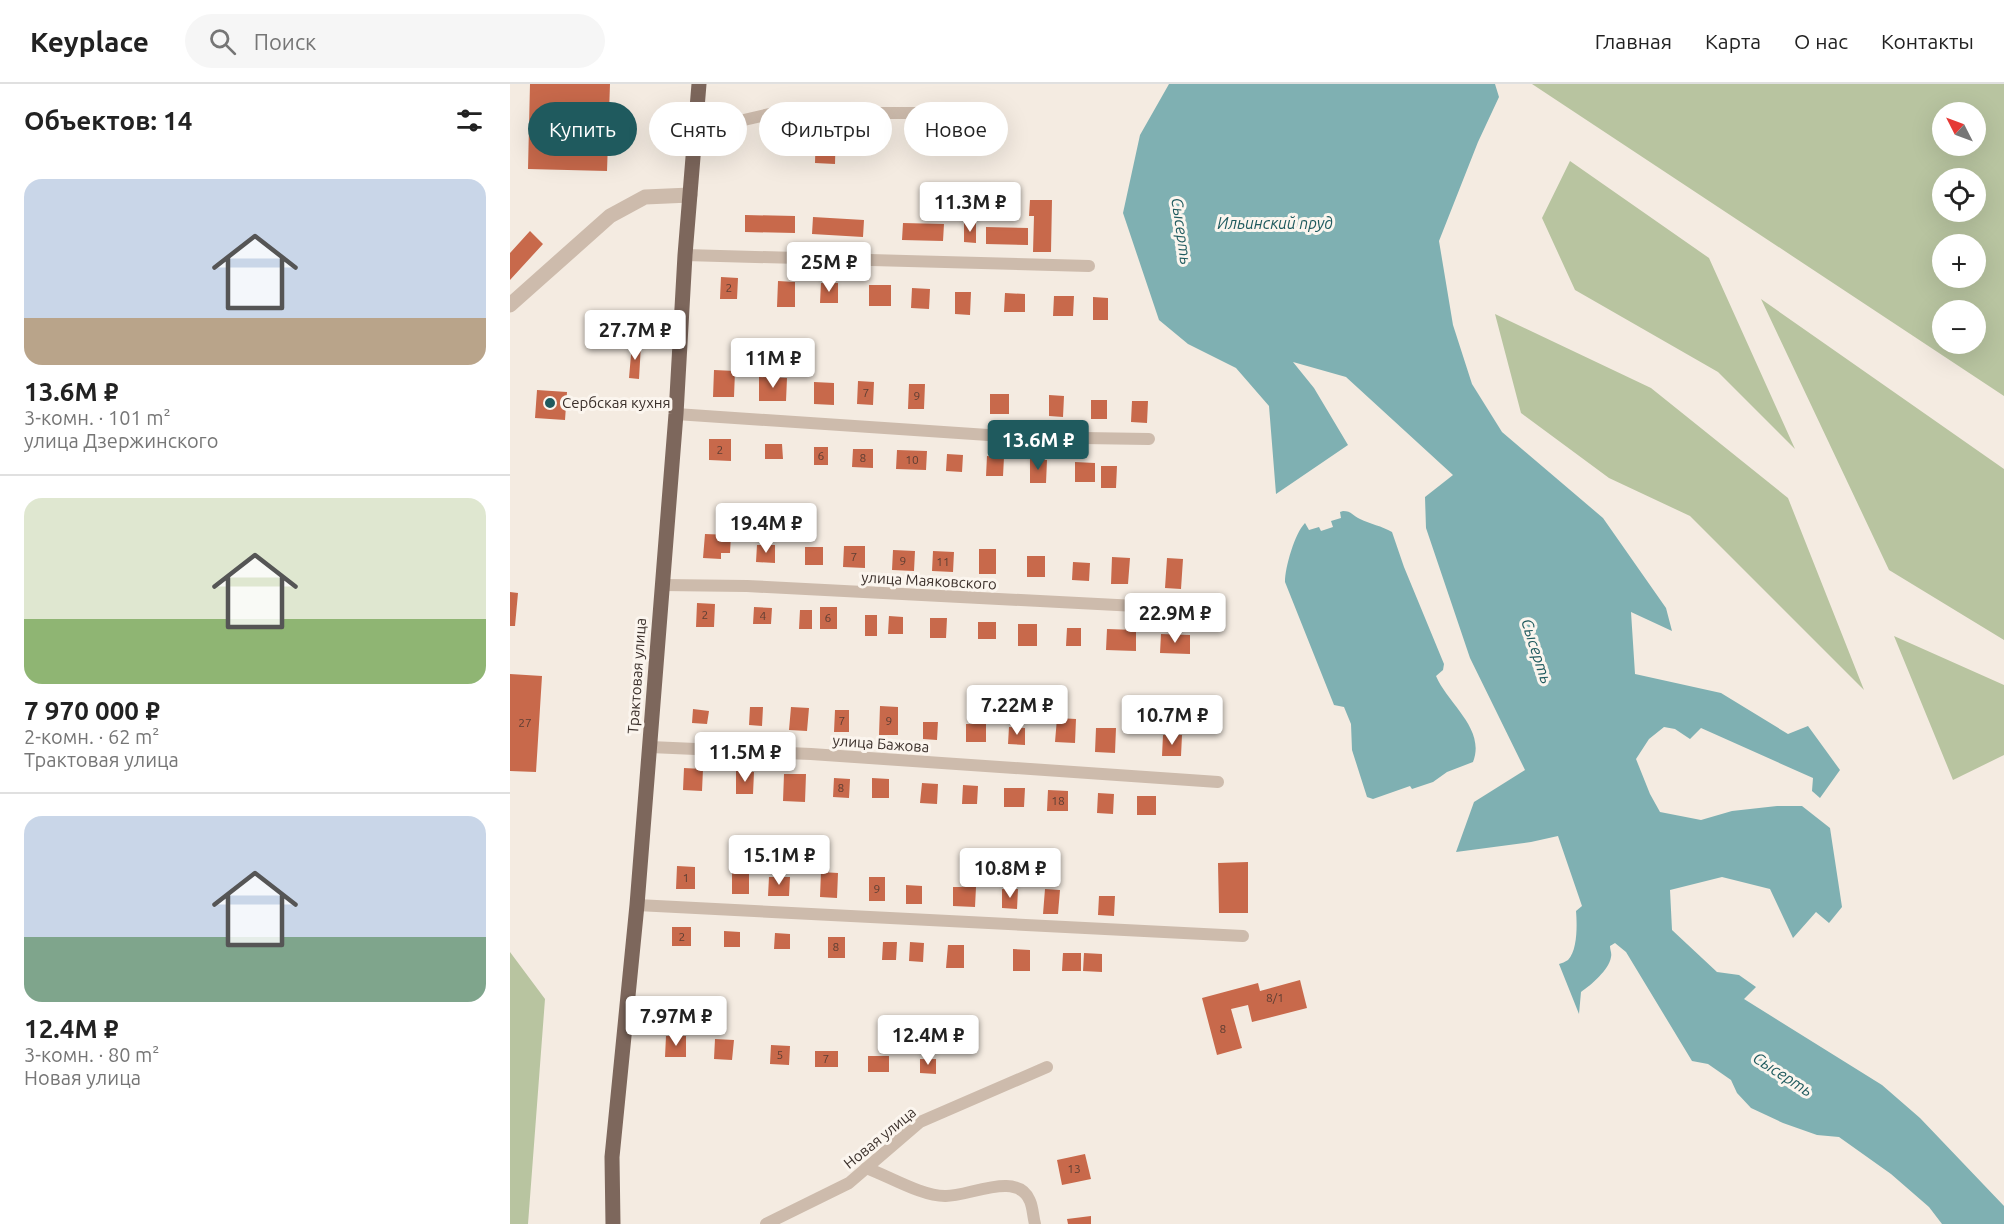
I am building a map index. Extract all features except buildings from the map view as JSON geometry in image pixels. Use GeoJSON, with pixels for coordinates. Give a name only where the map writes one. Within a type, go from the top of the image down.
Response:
{"type":"FeatureCollection","features":[{"type":"Feature","properties":{"kind":"main road","name":"Трактовая улица"},"geometry":{"type":"LineString","coordinates":[[698,102],[699,84]]}},
{"type":"Feature","properties":{"kind":"main road","name":"Трактовая улица"},"geometry":{"type":"LineString","coordinates":[[613,1224],[612,1157],[650,747],[694,156]]}},
{"type":"Feature","properties":{"kind":"street"},"geometry":{"type":"LineString","coordinates":[[747,119],[774,113],[904,113]]}},
{"type":"Feature","properties":{"kind":"street"},"geometry":{"type":"LineString","coordinates":[[510,305],[610,216],[645,197],[690,195]]}},
{"type":"Feature","properties":{"kind":"street"},"geometry":{"type":"LineString","coordinates":[[685,255],[1089,266]]}},
{"type":"Feature","properties":{"kind":"street"},"geometry":{"type":"LineString","coordinates":[[676,414],[1018,436],[1149,439]]}},
{"type":"Feature","properties":{"kind":"street","name":"улица Маяковского"},"geometry":{"type":"LineString","coordinates":[[662,585],[747,586],[1194,609]]}},
{"type":"Feature","properties":{"kind":"street","name":"улица Бажова"},"geometry":{"type":"LineString","coordinates":[[650,747],[811,754],[1218,782]]}},
{"type":"Feature","properties":{"kind":"street"},"geometry":{"type":"LineString","coordinates":[[637,905],[1243,936]]}},
{"type":"Feature","properties":{"kind":"street","name":"Новая улица"},"geometry":{"type":"LineString","coordinates":[[766,1224],[849,1183],[920,1122],[1047,1067]]}},
{"type":"Feature","properties":{"kind":"street"},"geometry":{"type":"LineString","coordinates":[[866,1168],[943,1196],[966,1195],[992,1186],[1010,1186],[1021,1190],[1030,1200],[1035,1224]]}},
{"type":"Feature","properties":{"kind":"green space"},"geometry":{"type":"Polygon","coordinates":[[[1532,84],[2004,84],[2004,396],[1940,354],[1986,354],[1986,300],[1932,300],[1932,348],[1532,84]]]}},
{"type":"Feature","properties":{"kind":"green space"},"geometry":{"type":"Polygon","coordinates":[[[1570,161],[1709,258],[1795,449],[1718,372],[1575,290],[1542,218],[1570,161]]]}},
{"type":"Feature","properties":{"kind":"green space"},"geometry":{"type":"Polygon","coordinates":[[[1761,299],[2004,469],[2004,640],[1889,570],[1761,299]]]}},
{"type":"Feature","properties":{"kind":"green space"},"geometry":{"type":"Polygon","coordinates":[[[1495,314],[1651,388],[1788,498],[1864,690],[1690,516],[1609,478],[1521,413],[1495,314]]]}},
{"type":"Feature","properties":{"kind":"green space"},"geometry":{"type":"Polygon","coordinates":[[[1894,636],[2004,685],[2004,755],[1953,780],[1894,636]]]}},
{"type":"Feature","properties":{"kind":"green space"},"geometry":{"type":"Polygon","coordinates":[[[510,952],[545,999],[528,1224],[510,1224],[510,952]]]}},
{"type":"Feature","properties":{"kind":"water","name":"Ильинский пруд"},"geometry":{"type":"Polygon","coordinates":[[[1169,84],[1495,84],[1499,97],[1478,142],[1439,241],[1453,325],[1472,384],[1502,432],[1603,518],[1666,608],[1672,631],[1631,612],[1635,674],[1721,693],[1788,734],[1808,726],[1840,770],[1820,798],[1812,791],[1813,778],[1701,728],[1690,739],[1675,729],[1664,727],[1649,739],[1636,759],[1660,812],[1701,820],[1732,811],[1802,806],[1830,828],[1842,907],[1829,923],[1816,912],[1793,938],[1770,889],[1722,877],[1670,890],[1672,930],[1717,972],[1739,975],[1756,987],[1744,999],[1882,1085],[1920,1118],[2004,1206],[2004,1224],[1942,1224],[1929,1207],[1891,1174],[1839,1137],[1817,1135],[1751,1108],[1737,1093],[1731,1080],[1708,1064],[1692,1061],[1626,952],[1615,943],[1610,946],[1611,956],[1607,967],[1581,992],[1579,1014],[1559,964],[1568,960],[1574,950],[1576,911],[1582,906],[1558,836],[1456,852],[1474,802],[1525,770],[1470,658],[1426,528],[1425,497],[1453,475],[1346,377],[1293,362],[1314,388],[1348,445],[1276,494],[1269,406],[1236,368],[1188,344],[1159,320],[1123,213],[1140,135],[1169,84]]]}},
{"type":"Feature","properties":{"kind":"water"},"geometry":{"type":"Polygon","coordinates":[[[1343,511],[1392,532],[1444,664],[1443,670],[1436,676],[1470,728],[1476,750],[1473,762],[1447,772],[1433,782],[1412,789],[1410,786],[1373,799],[1367,797],[1352,750],[1351,724],[1344,707],[1334,705],[1285,582],[1291,551],[1305,523],[1309,530],[1319,527],[1321,531],[1333,527],[1331,521],[1341,518],[1340,512],[1343,511]]]}},
{"type":"Feature","properties":{"kind":"place","name":"Сербская кухня"},"geometry":{"type":"Point","coordinates":[550,403]}},
{"type":"Feature","properties":{"kind":"water label","name":"Сысерть"},"geometry":{"type":"Point","coordinates":[1182,231]}},
{"type":"Feature","properties":{"kind":"water label","name":"Сысерть"},"geometry":{"type":"Point","coordinates":[1537,651]}},
{"type":"Feature","properties":{"kind":"water label","name":"Сысерть"},"geometry":{"type":"Point","coordinates":[1783,1074]}}]}
